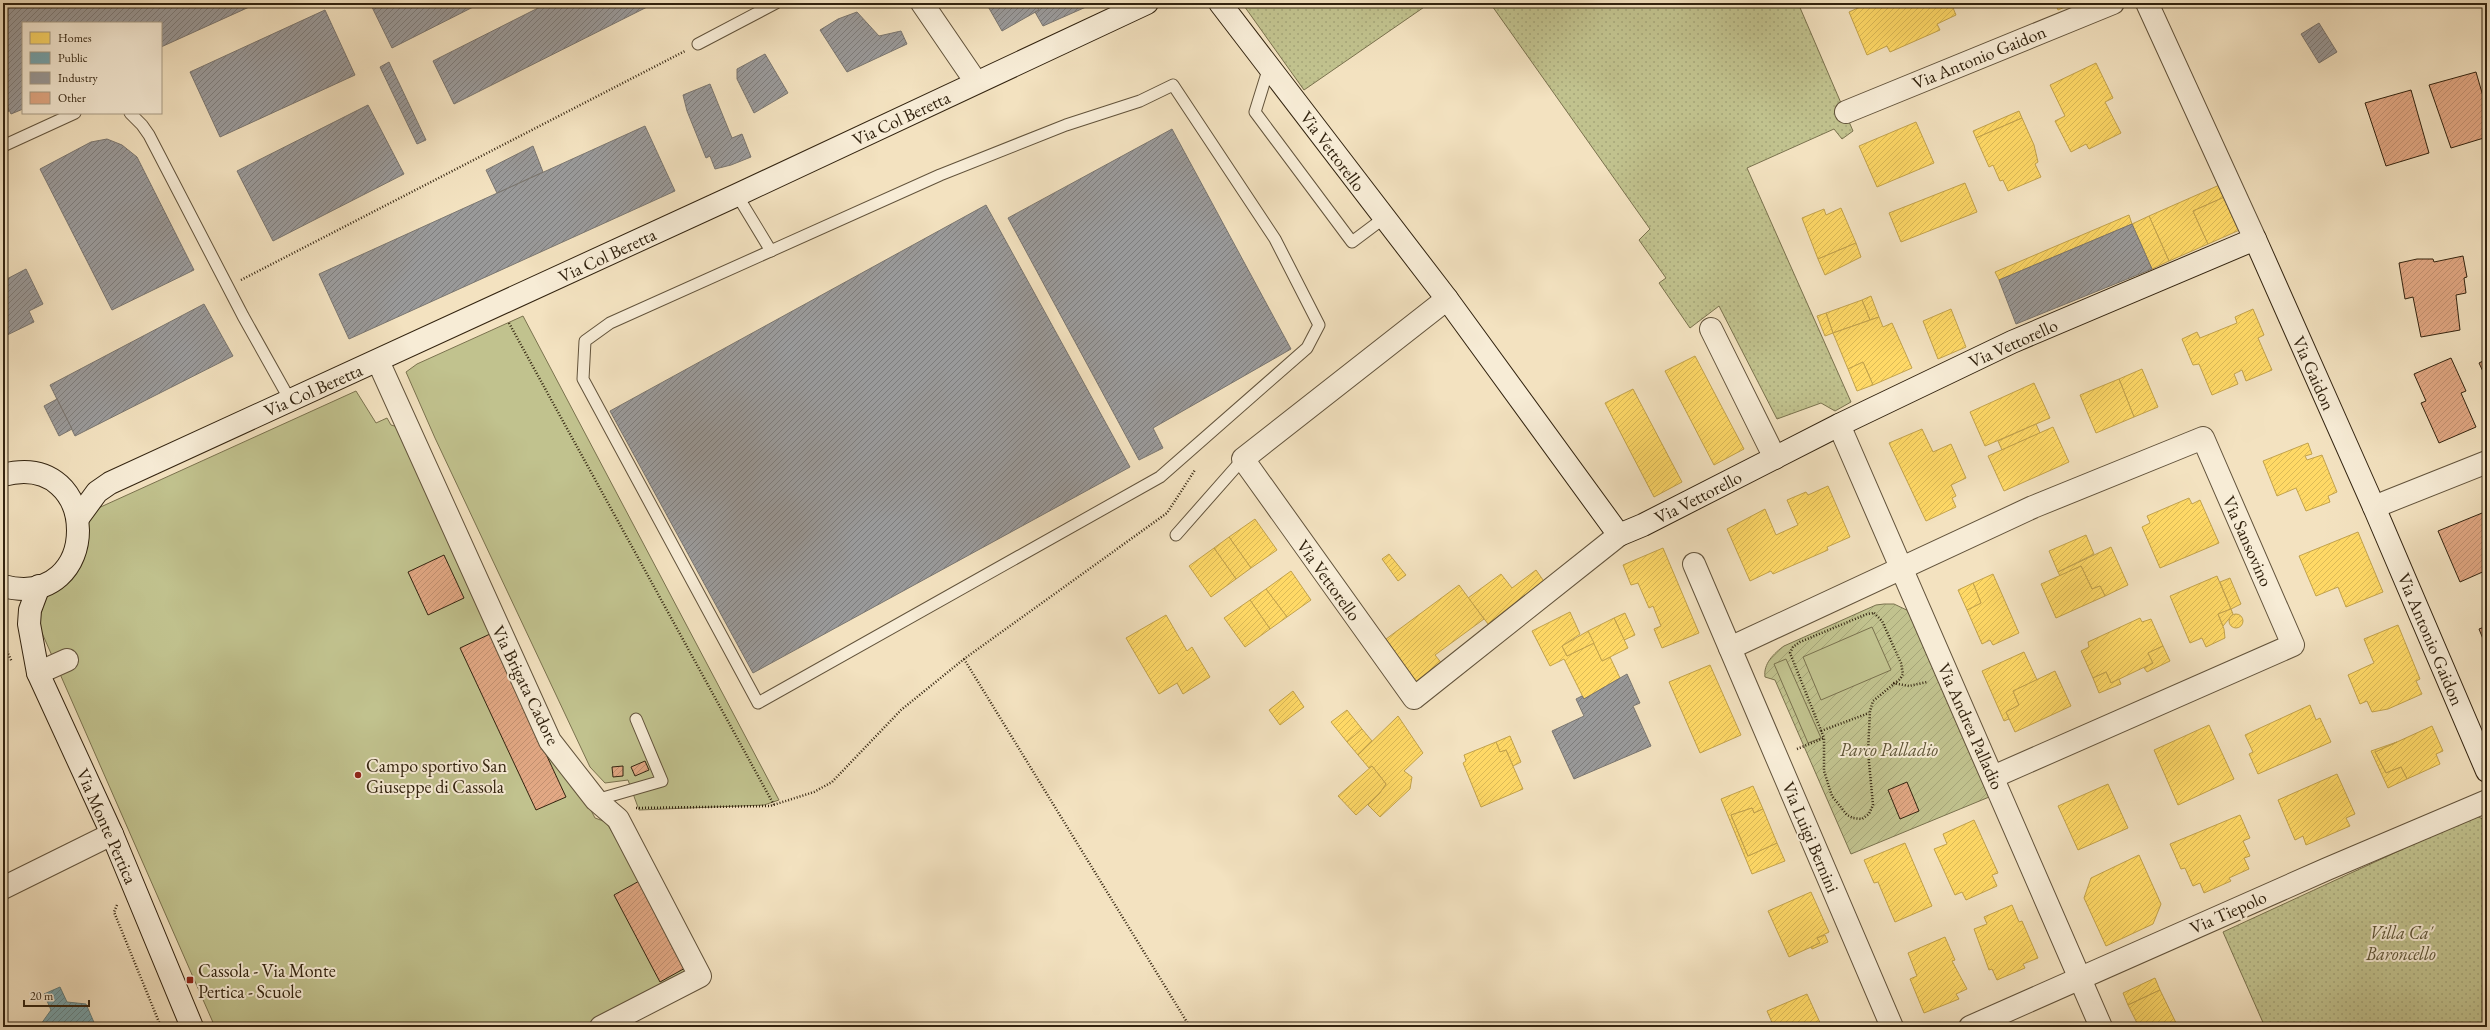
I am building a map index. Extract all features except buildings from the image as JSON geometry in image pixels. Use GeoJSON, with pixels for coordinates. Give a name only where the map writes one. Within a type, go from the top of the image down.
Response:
{"type":"FeatureCollection","features":[{"type":"Feature","properties":{"kind":"street"},"geometry":{"type":"LineString","coordinates":[[922,3],[976,82]]}},
{"type":"Feature","properties":{"kind":"street","name":"Via Col Beretta"},"geometry":{"type":"LineString","coordinates":[[78,518],[96,492],[110,483],[737,195],[1147,3]]}},
{"type":"Feature","properties":{"kind":"street","name":"Via Vettorello"},"geometry":{"type":"LineString","coordinates":[[1220,3],[1447,299],[1619,535]]}},
{"type":"Feature","properties":{"kind":"street","name":"Via Antonio Gaidon"},"geometry":{"type":"LineString","coordinates":[[1846,112],[2114,3]]}},
{"type":"Feature","properties":{"kind":"street"},"geometry":{"type":"LineString","coordinates":[[2147,3],[2255,239]]}},
{"type":"Feature","properties":{"kind":"street","name":"Via Vettorello"},"geometry":{"type":"LineString","coordinates":[[1243,459],[1414,698],[1619,535],[1643,525],[1839,425],[2012,342],[2255,239]]}},
{"type":"Feature","properties":{"kind":"street","name":"Via Gaidon"},"geometry":{"type":"LineString","coordinates":[[2255,239],[2374,507]]}},
{"type":"Feature","properties":{"kind":"street"},"geometry":{"type":"LineString","coordinates":[[1243,459],[1447,299]]}},
{"type":"Feature","properties":{"kind":"street"},"geometry":{"type":"LineString","coordinates":[[1712,329],[1775,458]]}},
{"type":"Feature","properties":{"kind":"street","name":"Via Brigata Cadore"},"geometry":{"type":"LineString","coordinates":[[378,361],[550,741],[601,804],[618,819],[700,976],[601,1027]]}},
{"type":"Feature","properties":{"kind":"street","name":"Via Andrea Palladio"},"geometry":{"type":"LineString","coordinates":[[1839,425],[2101,1027]]}},
{"type":"Feature","properties":{"kind":"street","name":"Via Sansovino"},"geometry":{"type":"LineString","coordinates":[[1902,569],[2033,507],[2203,438],[2294,645],[1993,777]]}},
{"type":"Feature","properties":{"kind":"street"},"geometry":{"type":"LineString","coordinates":[[2374,507],[2487,462]]}},
{"type":"Feature","properties":{"kind":"street"},"geometry":{"type":"LineString","coordinates":[[3,475],[25,472],[38,475],[60,487],[74,506],[78,518],[79,536],[75,554],[60,574],[39,586],[21,589],[3,586]]}},
{"type":"Feature","properties":{"kind":"street"},"geometry":{"type":"LineString","coordinates":[[60,487],[87,487],[110,483]]}},
{"type":"Feature","properties":{"kind":"street","name":"Via Antonio Gaidon"},"geometry":{"type":"LineString","coordinates":[[2374,507],[2487,771]]}},
{"type":"Feature","properties":{"kind":"street","name":"Via Luigi Bernini"},"geometry":{"type":"LineString","coordinates":[[1694,564],[1892,1027]]}},
{"type":"Feature","properties":{"kind":"street"},"geometry":{"type":"LineString","coordinates":[[1730,648],[1902,569]]}},
{"type":"Feature","properties":{"kind":"street","name":"Via Monte Pertica"},"geometry":{"type":"LineString","coordinates":[[3,586],[22,610],[29,624]]}},
{"type":"Feature","properties":{"kind":"street","name":"Via Monte Pertica"},"geometry":{"type":"LineString","coordinates":[[39,586],[30,610],[29,624],[38,673],[112,834],[192,1027]]}},
{"type":"Feature","properties":{"kind":"street"},"geometry":{"type":"LineString","coordinates":[[38,673],[67,660]]}},
{"type":"Feature","properties":{"kind":"street","name":"Via Tiepolo"},"geometry":{"type":"LineString","coordinates":[[1970,1027],[2487,801]]}},
{"type":"Feature","properties":{"kind":"street"},"geometry":{"type":"LineString","coordinates":[[3,888],[112,834]]}},
{"type":"Feature","properties":{"kind":"lane"},"geometry":{"type":"LineString","coordinates":[[698,44],[776,3]]}},
{"type":"Feature","properties":{"kind":"lane"},"geometry":{"type":"LineString","coordinates":[[1269,67],[1255,112],[1352,242],[1384,218]]}},
{"type":"Feature","properties":{"kind":"lane"},"geometry":{"type":"LineString","coordinates":[[1173,84],[1275,239],[1319,325],[1307,348],[1160,477],[758,703],[583,379],[585,341],[610,323],[771,251],[940,175],[1066,125],[1140,100],[1173,84]]}},
{"type":"Feature","properties":{"kind":"lane"},"geometry":{"type":"LineString","coordinates":[[3,146],[73,114]]}},
{"type":"Feature","properties":{"kind":"lane"},"geometry":{"type":"LineString","coordinates":[[131,114],[142,124],[149,135],[228,287],[290,400]]}},
{"type":"Feature","properties":{"kind":"lane"},"geometry":{"type":"LineString","coordinates":[[737,195],[771,251]]}},
{"type":"Feature","properties":{"kind":"lane"},"geometry":{"type":"LineString","coordinates":[[1176,535],[1243,459]]}},
{"type":"Feature","properties":{"kind":"lane"},"geometry":{"type":"LineString","coordinates":[[601,804],[662,780],[636,720]]}},
{"type":"Feature","properties":{"kind":"path"},"geometry":{"type":"LineString","coordinates":[[228,287],[698,44]]}},
{"type":"Feature","properties":{"kind":"path"},"geometry":{"type":"LineString","coordinates":[[499,305],[774,805]]}},
{"type":"Feature","properties":{"kind":"path"},"geometry":{"type":"LineString","coordinates":[[601,804],[774,805],[814,792],[832,782],[901,710],[964,659],[1167,513],[1198,465]]}},
{"type":"Feature","properties":{"kind":"path"},"geometry":{"type":"LineString","coordinates":[[1867,614],[1874,614],[1882,621],[1903,668],[1900,679],[1893,683],[1873,701],[1869,713],[1868,752],[1873,805],[1869,814],[1862,819],[1853,818],[1847,815],[1832,796],[1824,771],[1824,738],[1792,660],[1790,653],[1793,647],[1800,642],[1867,614]]}},
{"type":"Feature","properties":{"kind":"path"},"geometry":{"type":"LineString","coordinates":[[964,659],[1190,1027]]}},
{"type":"Feature","properties":{"kind":"path"},"geometry":{"type":"LineString","coordinates":[[1893,683],[1916,685],[1947,673]]}},
{"type":"Feature","properties":{"kind":"path"},"geometry":{"type":"LineString","coordinates":[[1821,730],[1869,713]]}},
{"type":"Feature","properties":{"kind":"path"},"geometry":{"type":"LineString","coordinates":[[1777,757],[1824,738]]}},
{"type":"Feature","properties":{"kind":"green space"},"geometry":{"type":"Polygon","coordinates":[[[1242,3],[1430,3],[1304,90],[1242,3]]]}},
{"type":"Feature","properties":{"kind":"green space"},"geometry":{"type":"Polygon","coordinates":[[[1490,3],[1798,3],[1853,131],[1842,139],[1834,129],[1747,168],[1851,402],[1835,411],[1821,403],[1777,419],[1719,306],[1690,328],[1659,283],[1666,278],[1639,240],[1650,229],[1490,3]]]}},
{"type":"Feature","properties":{"kind":"green space"},"geometry":{"type":"Polygon","coordinates":[[[523,316],[779,800],[764,805],[639,810],[628,780],[605,783],[590,767],[435,438],[406,372],[417,364],[523,316]]]}},
{"type":"Feature","properties":{"kind":"green space","name":"Campo sportivo San Giuseppe di Cassola"},"geometry":{"type":"Polygon","coordinates":[[[356,391],[376,423],[387,418],[391,425],[398,427],[489,614],[595,818],[606,822],[641,880],[694,982],[607,1027],[215,1027],[35,617],[38,603],[83,554],[87,540],[83,515],[356,391]]]}},
{"type":"Feature","properties":{"kind":"green space","name":"Parco Palladio"},"geometry":{"type":"Polygon","coordinates":[[[1894,604],[1913,613],[1994,795],[1851,854],[1775,680],[1765,677],[1765,672],[1767,663],[1784,646],[1876,605],[1894,604]]]}},
{"type":"Feature","properties":{"kind":"green space"},"geometry":{"type":"Polygon","coordinates":[[[1872,627],[1891,670],[1821,700],[1803,657],[1872,627]]]}},
{"type":"Feature","properties":{"kind":"green space"},"geometry":{"type":"Polygon","coordinates":[[[1786,659],[1821,738],[1808,743],[1774,664],[1786,659]]]}},
{"type":"Feature","properties":{"kind":"green space","name":"Villa Ca' Baroncello"},"geometry":{"type":"Polygon","coordinates":[[[2479,817],[2487,822],[2487,1027],[2265,1027],[2223,932],[2466,820],[2479,817]]]}},
{"type":"Feature","properties":{"kind":"place","name":"Campo sportivo San Giuseppe di Cassola"},"geometry":{"type":"Point","coordinates":[358,775]}},
{"type":"Feature","properties":{"kind":"place","name":"Cassola - Via Monte Pertica - Scuole"},"geometry":{"type":"Point","coordinates":[190,980]}}]}
